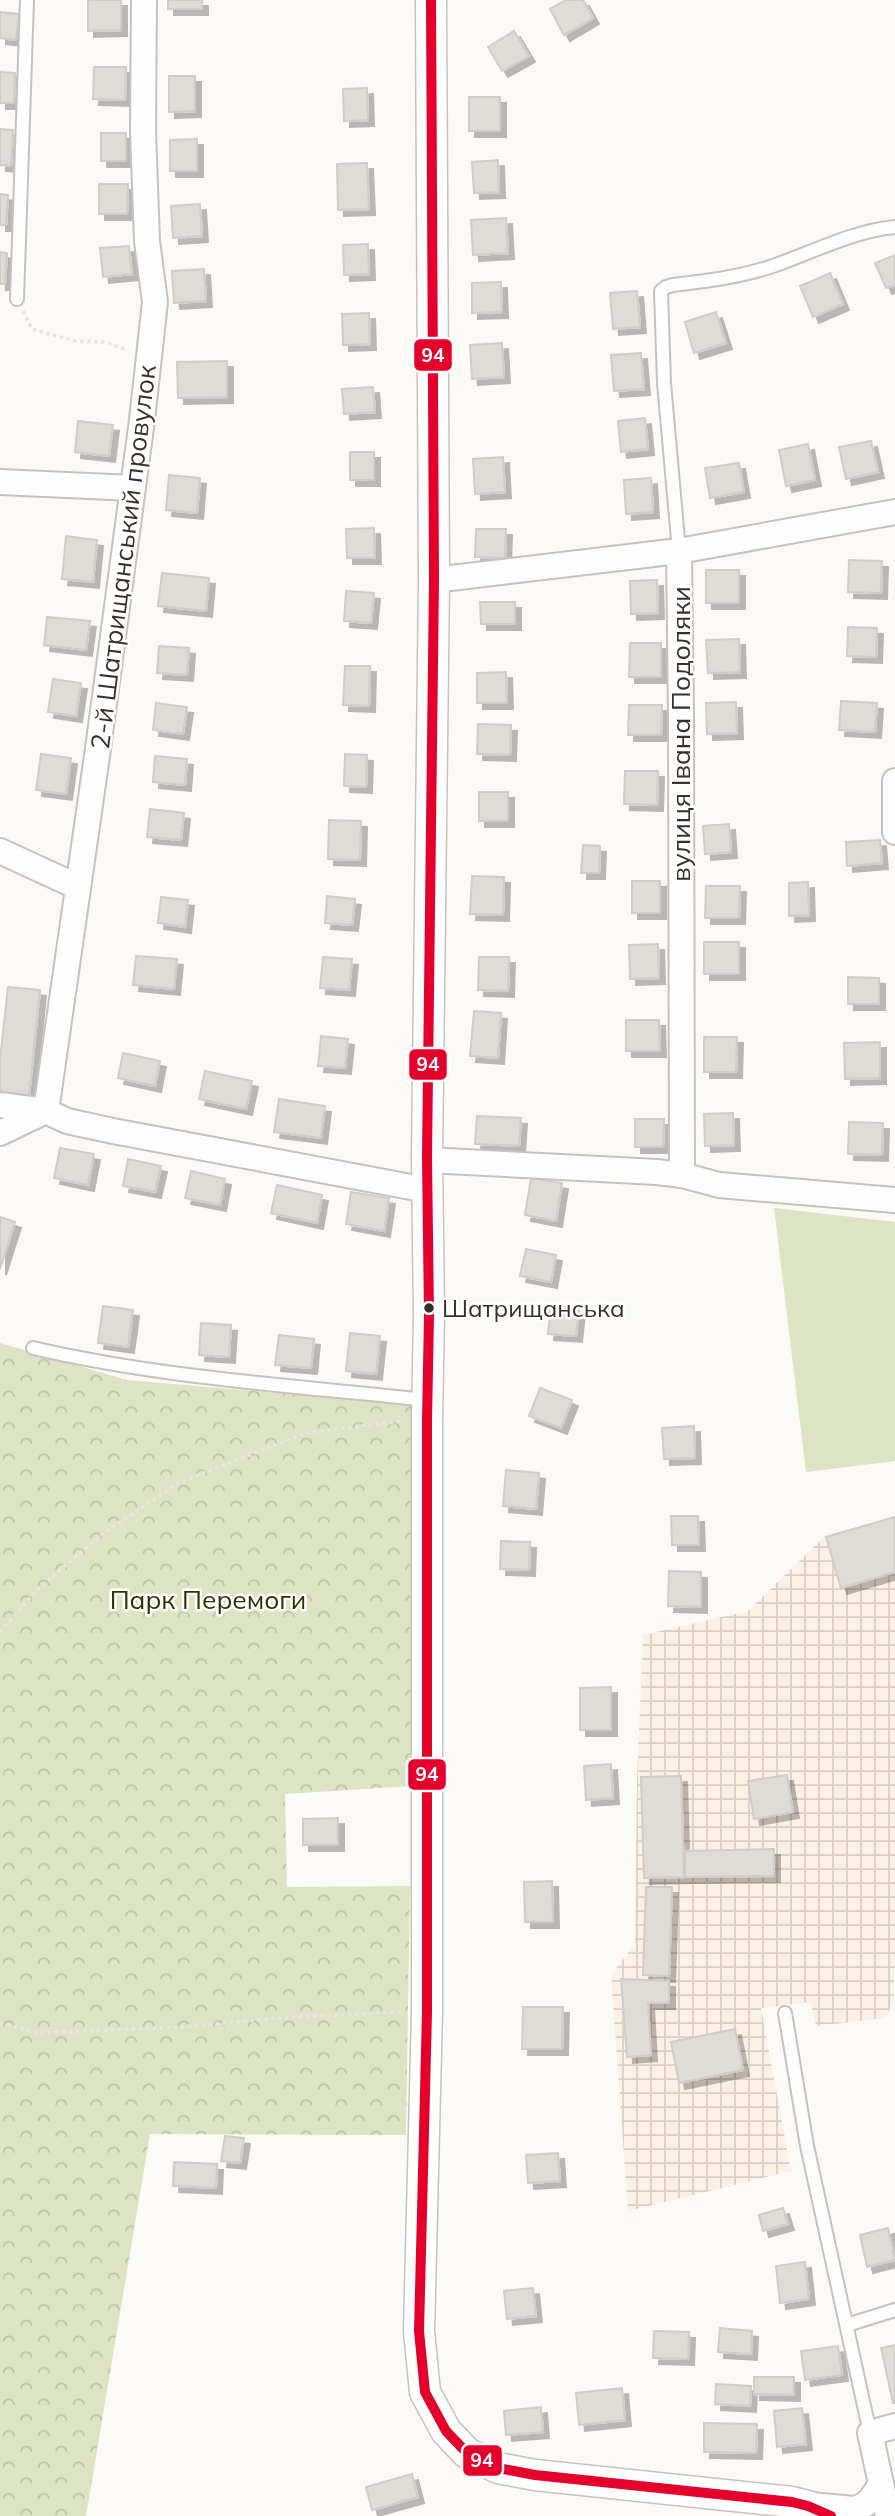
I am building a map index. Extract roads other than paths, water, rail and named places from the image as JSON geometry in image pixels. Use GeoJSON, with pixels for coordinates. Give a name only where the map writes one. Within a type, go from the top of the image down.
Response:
{"type":"FeatureCollection","features":[{"type":"Feature","properties":{"kind":"street","name":"2-й Шатрищанський провулок"},"geometry":{"type":"LineString","coordinates":[[46,1111],[133,488],[155,297],[146,214],[144,0]]}},
{"type":"Feature","properties":{"kind":"street"},"geometry":{"type":"LineString","coordinates":[[431,0],[434,580],[427,1160],[428,2012],[419,2331],[425,2392],[446,2431],[467,2452],[498,2468],[535,2475],[854,2509],[861,2508],[873,2498],[881,2483]]}},
{"type":"Feature","properties":{"kind":"street"},"geometry":{"type":"LineString","coordinates":[[0,482],[133,488]]}},
{"type":"Feature","properties":{"kind":"street"},"geometry":{"type":"LineString","coordinates":[[434,580],[679,551],[895,512]]}},
{"type":"Feature","properties":{"kind":"street","name":"вулиця Івана Подоляки"},"geometry":{"type":"LineString","coordinates":[[679,551],[682,1175]]}},
{"type":"Feature","properties":{"kind":"street"},"geometry":{"type":"LineString","coordinates":[[895,782],[895,832]]}},
{"type":"Feature","properties":{"kind":"street"},"geometry":{"type":"LineString","coordinates":[[0,851],[78,887]]}},
{"type":"Feature","properties":{"kind":"street"},"geometry":{"type":"LineString","coordinates":[[0,1105],[46,1111],[67,1121],[113,1131],[427,1190]]}},
{"type":"Feature","properties":{"kind":"street"},"geometry":{"type":"LineString","coordinates":[[0,1133],[46,1111]]}},
{"type":"Feature","properties":{"kind":"street"},"geometry":{"type":"LineString","coordinates":[[427,1160],[570,1166],[682,1175],[719,1185],[895,1200]]}},
{"type":"Feature","properties":{"kind":"street"},"geometry":{"type":"LineString","coordinates":[[888,2516],[870,2433],[895,2426]]}},
{"type":"Feature","properties":{"kind":"street"},"geometry":{"type":"LineString","coordinates":[[800,2504],[831,2516]]}},
{"type":"Feature","properties":{"kind":"lane"},"geometry":{"type":"LineString","coordinates":[[18,299],[27,0]]}},
{"type":"Feature","properties":{"kind":"lane","name":"вулиця Івана Подоляки"},"geometry":{"type":"LineString","coordinates":[[679,551],[660,295],[666,287],[730,279],[771,267],[871,230],[895,227]]}},
{"type":"Feature","properties":{"kind":"lane"},"geometry":{"type":"LineString","coordinates":[[33,1348],[92,1362],[427,1410]]}},
{"type":"Feature","properties":{"kind":"lane"},"geometry":{"type":"LineString","coordinates":[[785,2013],[807,2146],[870,2433]]}},
{"type":"Feature","properties":{"kind":"lane"},"geometry":{"type":"LineString","coordinates":[[847,2325],[895,2310]]}},
{"type":"Feature","properties":{"kind":"place","name":"Шатрищанська"},"geometry":{"type":"Point","coordinates":[429,1308]}},
{"type":"Feature","properties":{"kind":"park label","name":"Парк Перемоги"},"geometry":{"type":"Point","coordinates":[208,1599]}}]}
